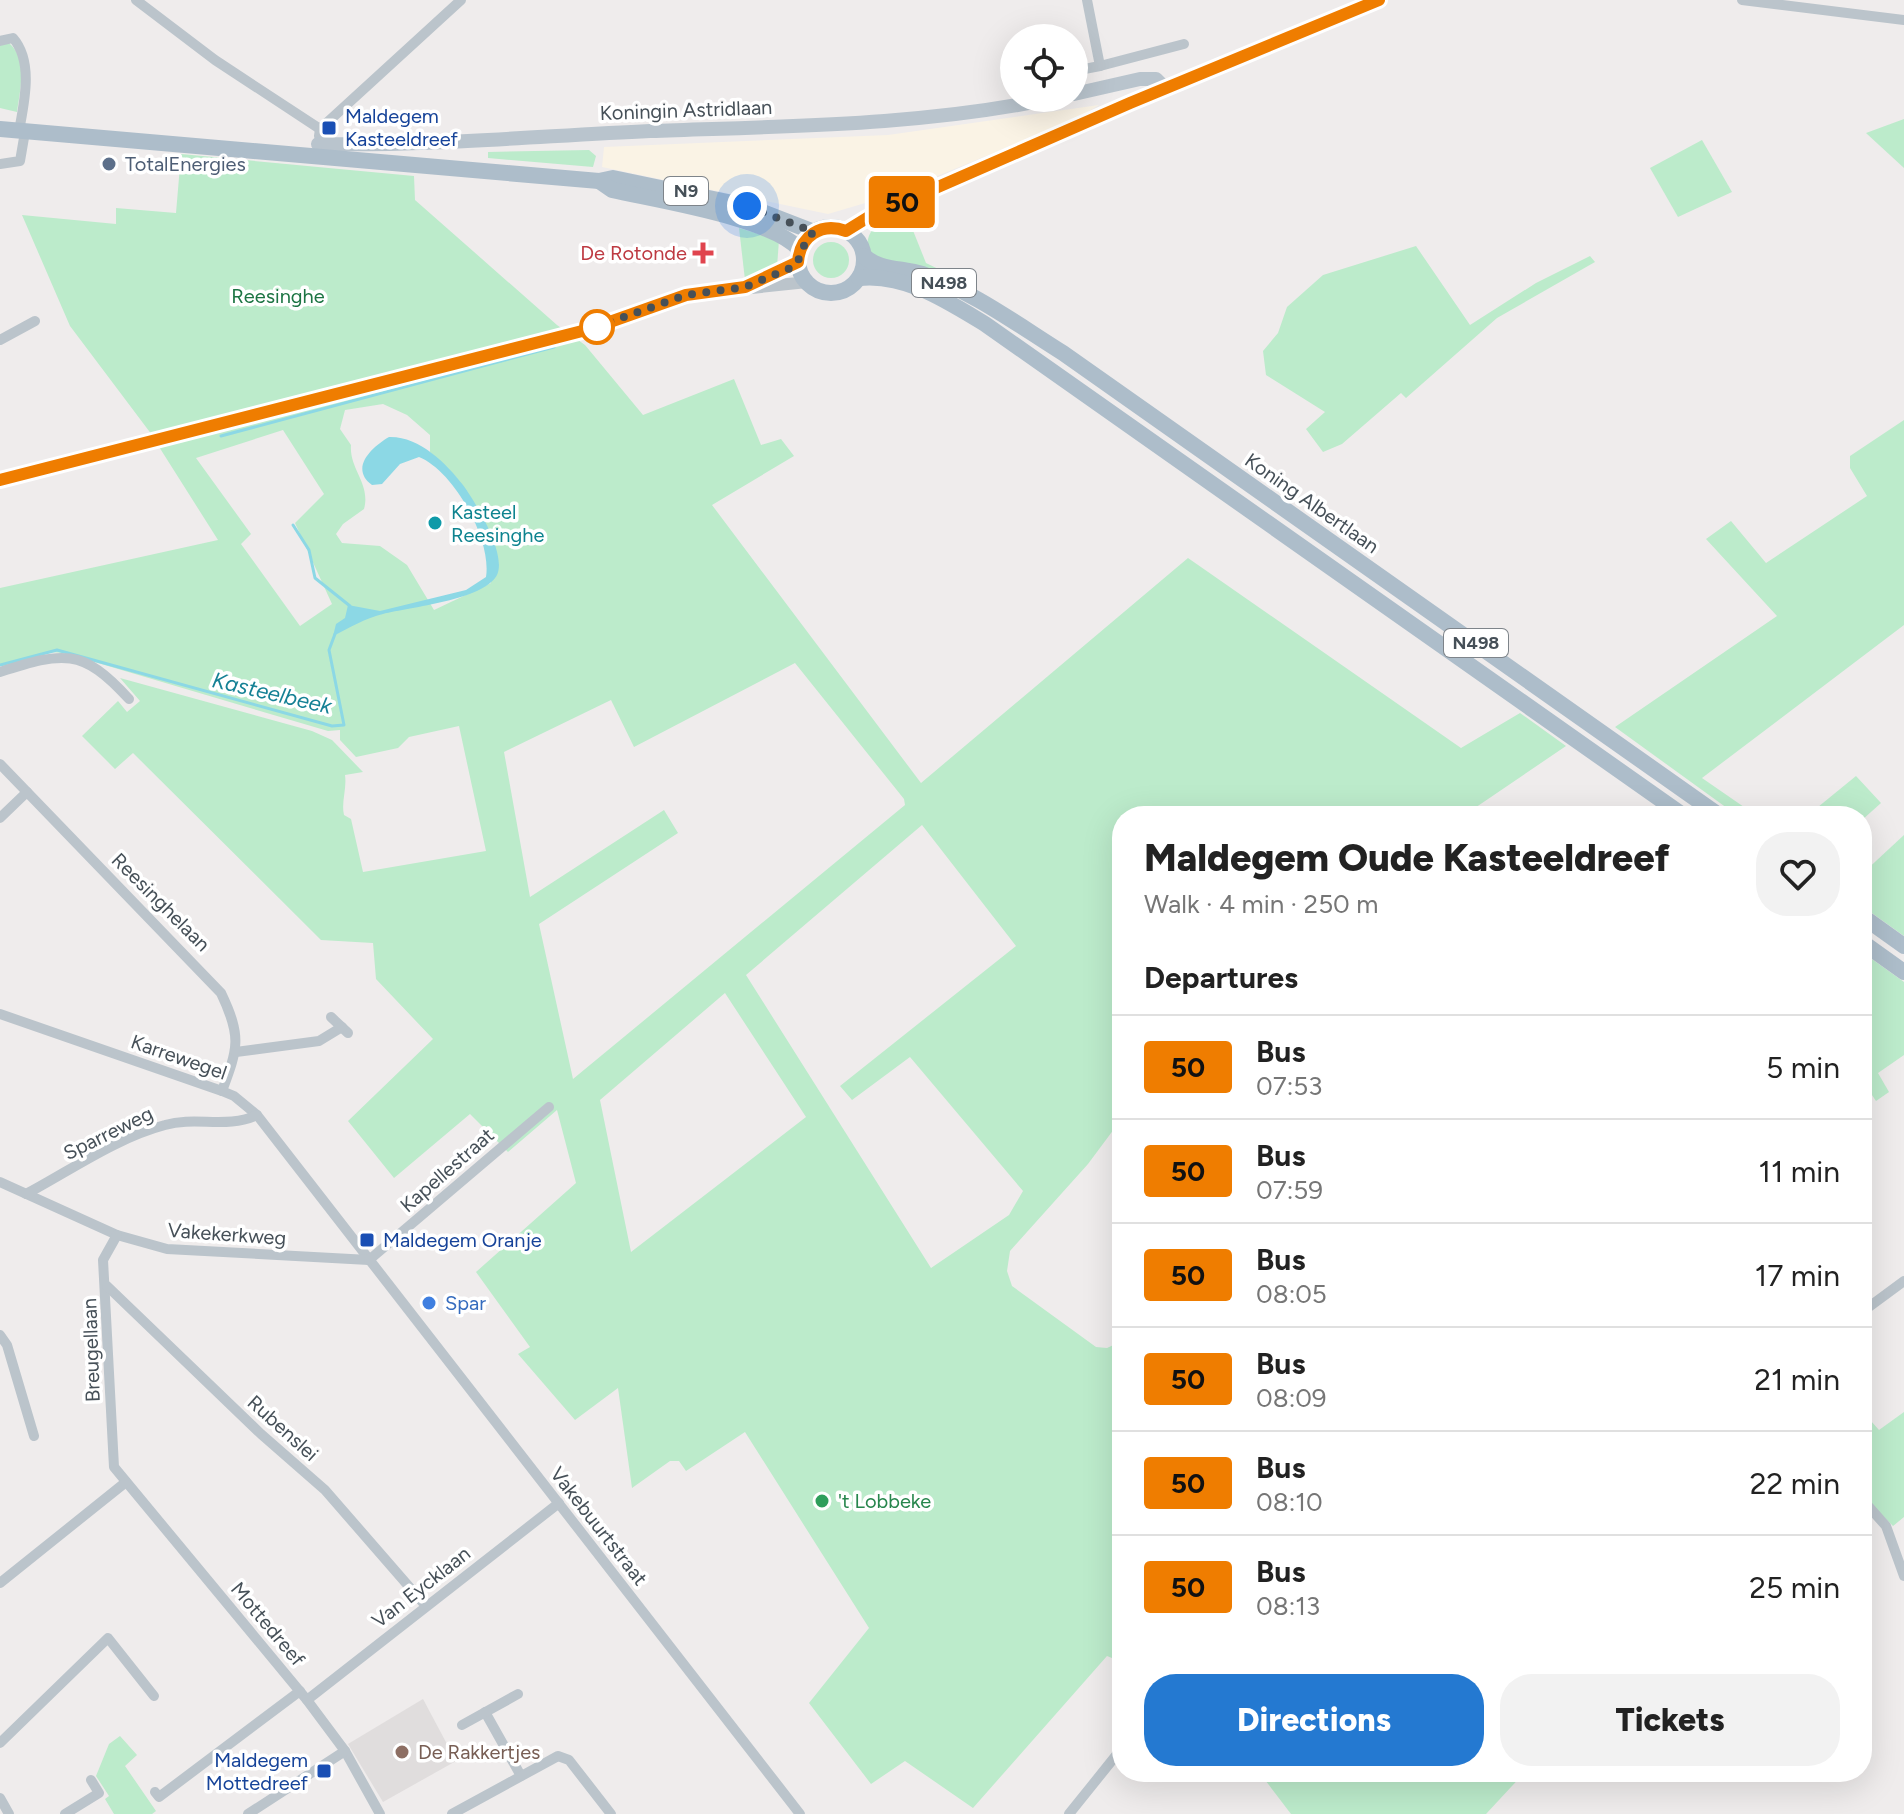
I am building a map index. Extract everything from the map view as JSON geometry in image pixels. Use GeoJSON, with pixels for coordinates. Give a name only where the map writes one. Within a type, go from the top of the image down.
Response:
{"type":"FeatureCollection","features":[{"type":"Feature","properties":{"kind":"main road"},"geometry":{"type":"LineString","coordinates":[[846,231],[896,205],[1165,88],[1379,0]]}},
{"type":"Feature","properties":{"kind":"main road"},"geometry":{"type":"LineString","coordinates":[[1088,91],[1140,79],[1156,79],[1165,88]]}},
{"type":"Feature","properties":{"kind":"main road","name":"Koningin Astridlaan"},"geometry":{"type":"LineString","coordinates":[[0,129],[318,142],[500,141],[788,126],[964,113],[1000,107]]}},
{"type":"Feature","properties":{"kind":"main road","name":"Koningin Astridlaan"},"geometry":{"type":"LineString","coordinates":[[318,142],[599,181],[613,178],[682,190],[747,206],[814,232]]}},
{"type":"Feature","properties":{"kind":"main road","name":"Koningin Astridlaan"},"geometry":{"type":"LineString","coordinates":[[599,181],[612,190],[713,213],[783,235],[799,256]]}},
{"type":"Feature","properties":{"kind":"main road"},"geometry":{"type":"LineString","coordinates":[[861,249],[846,231],[831,227],[814,232],[799,256],[807,282],[829,293],[846,290],[859,278],[861,249],[870,226],[896,205]]}},
{"type":"Feature","properties":{"kind":"main road","name":"Koning Albertlaan"},"geometry":{"type":"LineString","coordinates":[[861,249],[874,263],[938,280],[1063,353],[1706,806]]}},
{"type":"Feature","properties":{"kind":"main road","name":"Koning Albertlaan"},"geometry":{"type":"LineString","coordinates":[[859,278],[876,278],[920,287],[985,324],[1670,806]]}},
{"type":"Feature","properties":{"kind":"main road"},"geometry":{"type":"LineString","coordinates":[[1872,923],[1904,946]]}},
{"type":"Feature","properties":{"kind":"main road"},"geometry":{"type":"LineString","coordinates":[[1872,949],[1904,972]]}},
{"type":"Feature","properties":{"kind":"street"},"geometry":{"type":"LineString","coordinates":[[136,0],[318,142],[461,0]]}},
{"type":"Feature","properties":{"kind":"street"},"geometry":{"type":"LineString","coordinates":[[1087,0],[1100,66]]}},
{"type":"Feature","properties":{"kind":"street"},"geometry":{"type":"LineString","coordinates":[[1742,0],[1904,20]]}},
{"type":"Feature","properties":{"kind":"street"},"geometry":{"type":"LineString","coordinates":[[0,41],[13,38],[18,44],[26,77],[20,161],[0,164]]}},
{"type":"Feature","properties":{"kind":"street"},"geometry":{"type":"LineString","coordinates":[[1088,68],[1184,44]]}},
{"type":"Feature","properties":{"kind":"street"},"geometry":{"type":"LineString","coordinates":[[745,287],[799,256]]}},
{"type":"Feature","properties":{"kind":"street"},"geometry":{"type":"LineString","coordinates":[[1,478],[577,333],[686,295],[807,282]]}},
{"type":"Feature","properties":{"kind":"street"},"geometry":{"type":"LineString","coordinates":[[0,340],[35,321]]}},
{"type":"Feature","properties":{"kind":"street"},"geometry":{"type":"LineString","coordinates":[[0,672],[54,655],[101,668],[129,699]]}},
{"type":"Feature","properties":{"kind":"street","name":"Reesinghelaan"},"geometry":{"type":"LineString","coordinates":[[0,764],[211,979],[229,1010],[236,1052],[222,1091]]}},
{"type":"Feature","properties":{"kind":"street"},"geometry":{"type":"LineString","coordinates":[[0,818],[27,792]]}},
{"type":"Feature","properties":{"kind":"street","name":"Karrewegel"},"geometry":{"type":"LineString","coordinates":[[0,1014],[234,1096],[257,1115],[369,1260]]}},
{"type":"Feature","properties":{"kind":"street","name":"Karrewegel"},"geometry":{"type":"LineString","coordinates":[[236,1052],[319,1041],[345,1030],[331,1017]]}},
{"type":"Feature","properties":{"kind":"street","name":"Kapellestraat"},"geometry":{"type":"LineString","coordinates":[[369,1260],[549,1107]]}},
{"type":"Feature","properties":{"kind":"street","name":"Sparreweg"},"geometry":{"type":"LineString","coordinates":[[26,1194],[137,1134],[169,1124],[235,1123],[257,1115]]}},
{"type":"Feature","properties":{"kind":"street","name":"Vakekerkweg"},"geometry":{"type":"LineString","coordinates":[[0,1182],[117,1235],[167,1249],[369,1260]]}},
{"type":"Feature","properties":{"kind":"street","name":"Breugellaan"},"geometry":{"type":"LineString","coordinates":[[114,1467],[107,1286],[103,1260],[117,1235]]}},
{"type":"Feature","properties":{"kind":"street","name":"Vakebuurtstraat"},"geometry":{"type":"LineString","coordinates":[[369,1260],[800,1814]]}},
{"type":"Feature","properties":{"kind":"street"},"geometry":{"type":"LineString","coordinates":[[1872,1305],[1904,1281]]}},
{"type":"Feature","properties":{"kind":"street","name":"Rubenslei"},"geometry":{"type":"LineString","coordinates":[[107,1286],[261,1434],[325,1490],[425,1605]]}},
{"type":"Feature","properties":{"kind":"street"},"geometry":{"type":"LineString","coordinates":[[0,1335],[7,1345],[34,1436]]}},
{"type":"Feature","properties":{"kind":"street","name":"Mottedreef"},"geometry":{"type":"LineString","coordinates":[[114,1467],[303,1696],[345,1751],[380,1814]]}},
{"type":"Feature","properties":{"kind":"street"},"geometry":{"type":"LineString","coordinates":[[0,1583],[126,1482]]}},
{"type":"Feature","properties":{"kind":"street","name":"Van Eycklaan"},"geometry":{"type":"LineString","coordinates":[[155,1792],[159,1797],[303,1696],[559,1503]]}},
{"type":"Feature","properties":{"kind":"street"},"geometry":{"type":"LineString","coordinates":[[1872,1510],[1886,1526],[1904,1576]]}},
{"type":"Feature","properties":{"kind":"street"},"geometry":{"type":"LineString","coordinates":[[0,1743],[108,1638],[154,1696]]}},
{"type":"Feature","properties":{"kind":"street"},"geometry":{"type":"LineString","coordinates":[[462,1725],[518,1694]]}},
{"type":"Feature","properties":{"kind":"street"},"geometry":{"type":"LineString","coordinates":[[485,1712],[521,1776]]}},
{"type":"Feature","properties":{"kind":"street"},"geometry":{"type":"LineString","coordinates":[[248,1814],[345,1751]]}},
{"type":"Feature","properties":{"kind":"street"},"geometry":{"type":"LineString","coordinates":[[452,1814],[565,1756],[611,1814]]}},
{"type":"Feature","properties":{"kind":"street"},"geometry":{"type":"LineString","coordinates":[[1069,1814],[1112,1760]]}},
{"type":"Feature","properties":{"kind":"street"},"geometry":{"type":"LineString","coordinates":[[65,1814],[99,1793],[91,1780]]}},
{"type":"Feature","properties":{"kind":"street"},"geometry":{"type":"LineString","coordinates":[[0,1798],[9,1814]]}},
{"type":"Feature","properties":{"kind":"shaded area"},"geometry":{"type":"Polygon","coordinates":[[[1050,112],[1088,112],[889,196],[828,214],[602,167],[604,147],[888,135],[1050,112]]]}},
{"type":"Feature","properties":{"kind":"shaded area","name":"De Rakkertjes"},"geometry":{"type":"Polygon","coordinates":[[[423,1699],[456,1761],[383,1802],[348,1744],[423,1699]]]}},
{"type":"Feature","properties":{"kind":"green space"},"geometry":{"type":"Polygon","coordinates":[[[9,43],[21,66],[17,112],[0,108],[0,45],[9,43]]]}},
{"type":"Feature","properties":{"kind":"green space"},"geometry":{"type":"Polygon","coordinates":[[[1904,119],[1904,168],[1866,133],[1904,119]]]}},
{"type":"Feature","properties":{"kind":"green space"},"geometry":{"type":"Polygon","coordinates":[[[1702,140],[1732,192],[1678,217],[1650,168],[1702,140]]]}},
{"type":"Feature","properties":{"kind":"green space"},"geometry":{"type":"Polygon","coordinates":[[[589,150],[596,156],[593,167],[488,158],[488,152],[589,150]]]}},
{"type":"Feature","properties":{"kind":"green space","name":"Reesinghe"},"geometry":{"type":"Polygon","coordinates":[[[181,154],[414,176],[415,200],[557,325],[585,345],[643,415],[734,379],[761,445],[781,439],[794,456],[712,505],[921,783],[1188,558],[1461,748],[1520,713],[1566,746],[1478,806],[1112,806],[1112,1132],[1088,1164],[1010,1251],[1007,1271],[1012,1286],[1096,1347],[1112,1346],[1112,1658],[1107,1656],[973,1808],[905,1761],[871,1784],[809,1703],[869,1628],[745,1432],[686,1471],[679,1461],[670,1461],[632,1488],[618,1388],[575,1420],[518,1354],[530,1347],[476,1272],[576,1183],[557,1110],[508,1152],[470,1114],[394,1178],[348,1121],[433,1039],[376,979],[373,943],[321,940],[133,753],[115,769],[82,736],[118,701],[127,712],[140,701],[120,678],[312,731],[332,740],[363,772],[345,775],[343,805],[344,815],[351,819],[363,872],[486,851],[459,726],[409,737],[398,748],[356,757],[340,740],[340,730],[328,731],[64,653],[50,652],[4,668],[0,664],[0,588],[218,540],[149,431],[70,326],[22,215],[116,224],[116,208],[176,213],[181,154]],[[383,404],[345,410],[340,429],[351,445],[365,500],[364,509],[343,524],[336,534],[342,543],[380,546],[407,565],[434,610],[491,583],[482,516],[456,477],[430,452],[430,435],[407,415],[383,404]],[[283,430],[196,458],[251,534],[241,544],[300,626],[332,604],[295,523],[324,494],[283,430]],[[795,663],[634,747],[611,700],[504,752],[530,897],[664,810],[678,833],[539,924],[573,1079],[905,805],[904,799],[795,663]],[[922,825],[746,975],[931,1268],[1009,1215],[1023,1191],[910,1057],[852,1100],[840,1086],[1016,946],[922,825]],[[725,993],[600,1100],[631,1252],[806,1117],[725,993]]]}},
{"type":"Feature","properties":{"kind":"green space"},"geometry":{"type":"Polygon","coordinates":[[[904,208],[926,263],[959,279],[956,284],[882,262],[868,250],[869,235],[873,229],[904,208]]]}},
{"type":"Feature","properties":{"kind":"green space"},"geometry":{"type":"Polygon","coordinates":[[[739,228],[779,240],[777,267],[745,280],[739,228]]]}},
{"type":"Feature","properties":{"kind":"green space"},"geometry":{"type":"Polygon","coordinates":[[[831,242],[843,248],[849,260],[843,272],[831,278],[819,272],[813,260],[819,248],[831,242]]]}},
{"type":"Feature","properties":{"kind":"green space"},"geometry":{"type":"Polygon","coordinates":[[[1416,246],[1470,325],[1536,283],[1590,256],[1595,262],[1497,318],[1406,398],[1401,393],[1342,444],[1323,452],[1306,429],[1325,412],[1266,375],[1263,351],[1278,333],[1287,307],[1323,275],[1416,246]]]}},
{"type":"Feature","properties":{"kind":"green space"},"geometry":{"type":"Polygon","coordinates":[[[1904,420],[1904,625],[1702,778],[1743,806],[1724,806],[1615,727],[1777,616],[1706,539],[1731,521],[1766,563],[1867,496],[1850,468],[1850,456],[1904,420]]]}},
{"type":"Feature","properties":{"kind":"green space"},"geometry":{"type":"Polygon","coordinates":[[[1856,776],[1881,803],[1872,811],[1872,806],[1819,806],[1856,776]]]}},
{"type":"Feature","properties":{"kind":"green space"},"geometry":{"type":"Polygon","coordinates":[[[1904,835],[1904,936],[1872,913],[1872,865],[1904,835]]]}},
{"type":"Feature","properties":{"kind":"green space"},"geometry":{"type":"Polygon","coordinates":[[[1872,959],[1904,982],[1904,1055],[1878,1073],[1889,1092],[1876,1101],[1872,1095],[1872,959]]]}},
{"type":"Feature","properties":{"kind":"green space"},"geometry":{"type":"Polygon","coordinates":[[[1904,1412],[1904,1517],[1893,1526],[1872,1505],[1872,1422],[1879,1430],[1904,1412]]]}},
{"type":"Feature","properties":{"kind":"green space"},"geometry":{"type":"Polygon","coordinates":[[[120,1736],[137,1755],[125,1766],[156,1811],[152,1814],[114,1814],[105,1799],[109,1796],[96,1776],[109,1744],[120,1736]]]}},
{"type":"Feature","properties":{"kind":"green space"},"geometry":{"type":"Polygon","coordinates":[[[1267,1782],[1516,1782],[1486,1814],[1291,1814],[1267,1782]]]}},
{"type":"Feature","properties":{"kind":"water"},"geometry":{"type":"Polygon","coordinates":[[[389,437],[411,441],[431,452],[463,485],[494,542],[499,566],[497,575],[478,591],[377,616],[333,636],[336,624],[345,618],[348,605],[380,611],[466,590],[486,577],[483,545],[477,526],[457,491],[432,465],[419,457],[400,464],[382,484],[372,485],[365,478],[363,465],[366,458],[389,437]]]}},
{"type":"Feature","properties":{"kind":"waterway","name":"Kasteelbeek"},"geometry":{"type":"LineString","coordinates":[[221,436],[554,347]]}},
{"type":"Feature","properties":{"kind":"waterway","name":"Kasteelbeek"},"geometry":{"type":"LineString","coordinates":[[293,525],[309,550],[315,578],[350,606]]}},
{"type":"Feature","properties":{"kind":"waterway","name":"Kasteelbeek"},"geometry":{"type":"LineString","coordinates":[[0,665],[57,650],[332,726],[344,725],[329,650],[335,634]]}},
{"type":"Feature","properties":{"kind":"bus line","name":"50"},"geometry":{"type":"LineString","coordinates":[[0,480],[590,329],[686,295],[745,287],[798,262],[803,243],[814,232],[831,227],[846,231],[867,218],[1130,103],[1379,0]]}},
{"type":"Feature","properties":{"kind":"place","name":"Maldegem Kasteeldreef"},"geometry":{"type":"Point","coordinates":[329,128]}},
{"type":"Feature","properties":{"kind":"place","name":"TotalEnergies"},"geometry":{"type":"Point","coordinates":[109,164]}},
{"type":"Feature","properties":{"kind":"place","name":"De Rotonde"},"geometry":{"type":"Point","coordinates":[703,253]}},
{"type":"Feature","properties":{"kind":"place","name":"Kasteel Reesinghe"},"geometry":{"type":"Point","coordinates":[435,523]}},
{"type":"Feature","properties":{"kind":"place","name":"Maldegem Oranje"},"geometry":{"type":"Point","coordinates":[367,1240]}},
{"type":"Feature","properties":{"kind":"place","name":"Spar"},"geometry":{"type":"Point","coordinates":[429,1303]}},
{"type":"Feature","properties":{"kind":"place","name":"'t Lobbeke"},"geometry":{"type":"Point","coordinates":[822,1501]}},
{"type":"Feature","properties":{"kind":"place","name":"De Rakkertjes"},"geometry":{"type":"Point","coordinates":[402,1752]}},
{"type":"Feature","properties":{"kind":"place","name":"Maldegem Mottedreef"},"geometry":{"type":"Point","coordinates":[324,1771]}},
{"type":"Feature","properties":{"kind":"route"},"geometry":{"type":"LineString","coordinates":[[597,327],[590,329],[686,295],[745,287],[793,267],[798,262],[803,243],[814,232],[747,206]]}}]}
